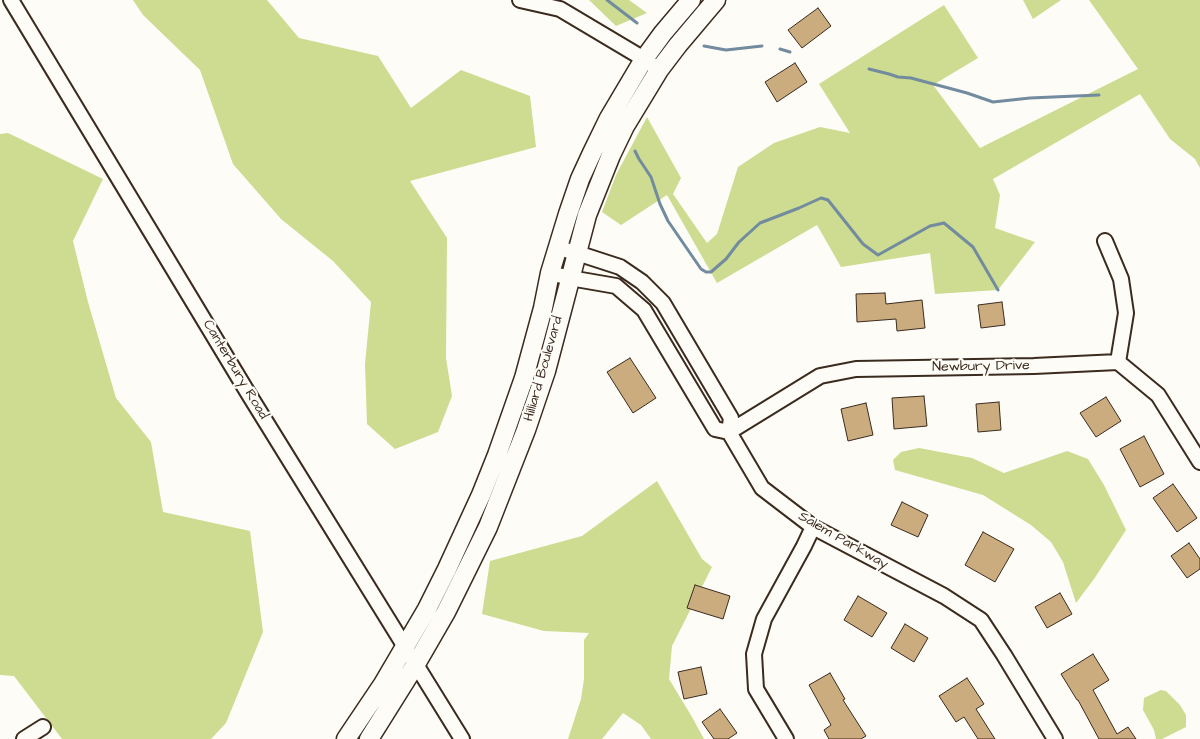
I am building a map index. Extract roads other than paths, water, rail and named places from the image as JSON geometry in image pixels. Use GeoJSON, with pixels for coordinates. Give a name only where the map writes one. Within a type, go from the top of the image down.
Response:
{"type":"FeatureCollection","features":[{"type":"Feature","properties":{"kind":"main road","name":"Hilliard Boulevard"},"geometry":{"type":"LineString","coordinates":[[346,739],[427,609],[488,480],[524,378],[543,308],[550,273],[580,179],[592,153],[609,118],[644,59],[662,33],[691,0]]}},
{"type":"Feature","properties":{"kind":"main road","name":"Hilliard Boulevard"},"geometry":{"type":"LineString","coordinates":[[369,739],[446,612],[488,526],[526,430],[546,371],[587,215],[611,155],[625,126],[659,70],[716,0]]}},
{"type":"Feature","properties":{"kind":"street","name":"Canterbury Road"},"geometry":{"type":"LineString","coordinates":[[11,0],[248,393],[462,739]]}},
{"type":"Feature","properties":{"kind":"street"},"geometry":{"type":"LineString","coordinates":[[520,0],[560,10],[644,59],[659,70]]}},
{"type":"Feature","properties":{"kind":"street"},"geometry":{"type":"LineString","coordinates":[[1105,241],[1121,279],[1126,313],[1118,362],[1158,395],[1200,462]]}},
{"type":"Feature","properties":{"kind":"street"},"geometry":{"type":"LineString","coordinates":[[558,248],[620,267],[642,282],[663,303],[731,418],[729,432]]}},
{"type":"Feature","properties":{"kind":"street","name":"Salem Parkway"},"geometry":{"type":"LineString","coordinates":[[550,273],[616,286],[644,310],[715,430],[729,432],[762,488],[813,527],[944,596],[981,620],[1055,739]]}},
{"type":"Feature","properties":{"kind":"street","name":"Newbury Drive"},"geometry":{"type":"LineString","coordinates":[[729,432],[820,376],[856,369],[1034,366],[1118,362]]}},
{"type":"Feature","properties":{"kind":"street"},"geometry":{"type":"LineString","coordinates":[[786,739],[756,689],[754,654],[764,619],[813,527]]}},
{"type":"Feature","properties":{"kind":"street"},"geometry":{"type":"LineString","coordinates":[[24,739],[43,727]]}},
{"type":"Feature","properties":{"kind":"waterway"},"geometry":{"type":"LineString","coordinates":[[607,0],[637,23]]}},
{"type":"Feature","properties":{"kind":"waterway"},"geometry":{"type":"LineString","coordinates":[[704,46],[726,50],[762,46]]}},
{"type":"Feature","properties":{"kind":"waterway"},"geometry":{"type":"LineString","coordinates":[[780,49],[790,52]]}},
{"type":"Feature","properties":{"kind":"waterway"},"geometry":{"type":"LineString","coordinates":[[869,69],[898,77],[911,78],[993,102],[1030,98],[1099,95]]}},
{"type":"Feature","properties":{"kind":"waterway"},"geometry":{"type":"LineString","coordinates":[[635,151],[651,177],[668,221],[701,269],[706,272],[711,272],[726,259],[739,242],[760,223],[821,198],[828,200],[863,244],[878,255],[930,226],[944,223],[973,247],[998,290]]}}]}
